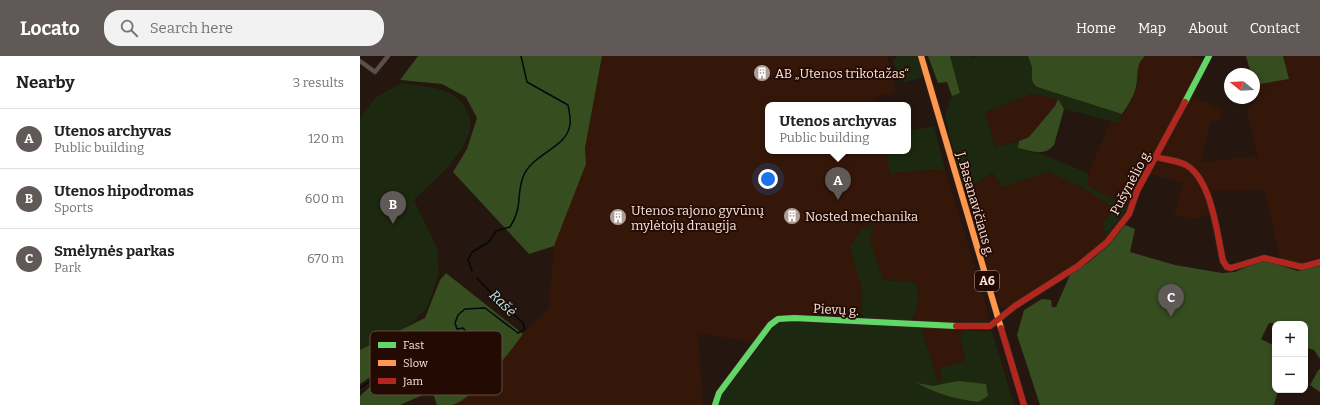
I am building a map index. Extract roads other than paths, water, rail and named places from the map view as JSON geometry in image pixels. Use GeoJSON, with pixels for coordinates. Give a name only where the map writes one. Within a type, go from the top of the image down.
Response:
{"type":"FeatureCollection","features":[{"type":"Feature","properties":{"kind":"street"},"geometry":{"type":"LineString","coordinates":[[360,61],[375,72],[388,56]]}},
{"type":"Feature","properties":{"kind":"street","name":"J. Basanavičiaus g."},"geometry":{"type":"LineString","coordinates":[[921,56],[1024,405]]}},
{"type":"Feature","properties":{"kind":"street","name":"Pušynėlio g."},"geometry":{"type":"LineString","coordinates":[[998,318],[1084,262],[1106,242],[1128,214],[1137,191],[1209,56]]}},
{"type":"Feature","properties":{"kind":"street"},"geometry":{"type":"LineString","coordinates":[[1156,157],[1186,166],[1191,169],[1201,183],[1208,195],[1223,261],[1227,267],[1231,268],[1264,258],[1302,267],[1320,262]]}},
{"type":"Feature","properties":{"kind":"street","name":"Pievų g."},"geometry":{"type":"LineString","coordinates":[[715,405],[719,394],[766,330],[778,319],[794,318],[986,327],[992,326],[998,318]]}},
{"type":"Feature","properties":{"kind":"waterway","name":"Rašė"},"geometry":{"type":"LineString","coordinates":[[472,271],[468,260],[472,252],[489,242],[496,231],[510,227],[517,213],[523,177],[534,162],[563,139],[568,132],[570,124],[568,105],[527,82],[521,56]]}},
{"type":"Feature","properties":{"kind":"waterway","name":"Rašė"},"geometry":{"type":"LineString","coordinates":[[465,331],[463,328],[457,329],[455,323],[458,315],[465,309],[485,308],[518,333],[525,329],[523,323],[477,278]]}},
{"type":"Feature","properties":{"kind":"waterway","name":"Rašė"},"geometry":{"type":"LineString","coordinates":[[360,388],[370,381]]}},
{"type":"Feature","properties":{"kind":"place","name":"AB „Utenos trikotažas“"},"geometry":{"type":"Point","coordinates":[762,73]}},
{"type":"Feature","properties":{"kind":"place","name":"Utenos archyvas"},"geometry":{"type":"Point","coordinates":[838,200]}},
{"type":"Feature","properties":{"kind":"place","name":"Nosted mechanika"},"geometry":{"type":"Point","coordinates":[792,216]}},
{"type":"Feature","properties":{"kind":"place","name":"Utenos rajono gyvūnų mylėtojų draugija"},"geometry":{"type":"Point","coordinates":[618,217]}},
{"type":"Feature","properties":{"kind":"place","name":"Utenos hipodromas"},"geometry":{"type":"Point","coordinates":[393,224]}},
{"type":"Feature","properties":{"kind":"place","name":"Smėlynės parkas"},"geometry":{"type":"Point","coordinates":[1171,317]}}]}
